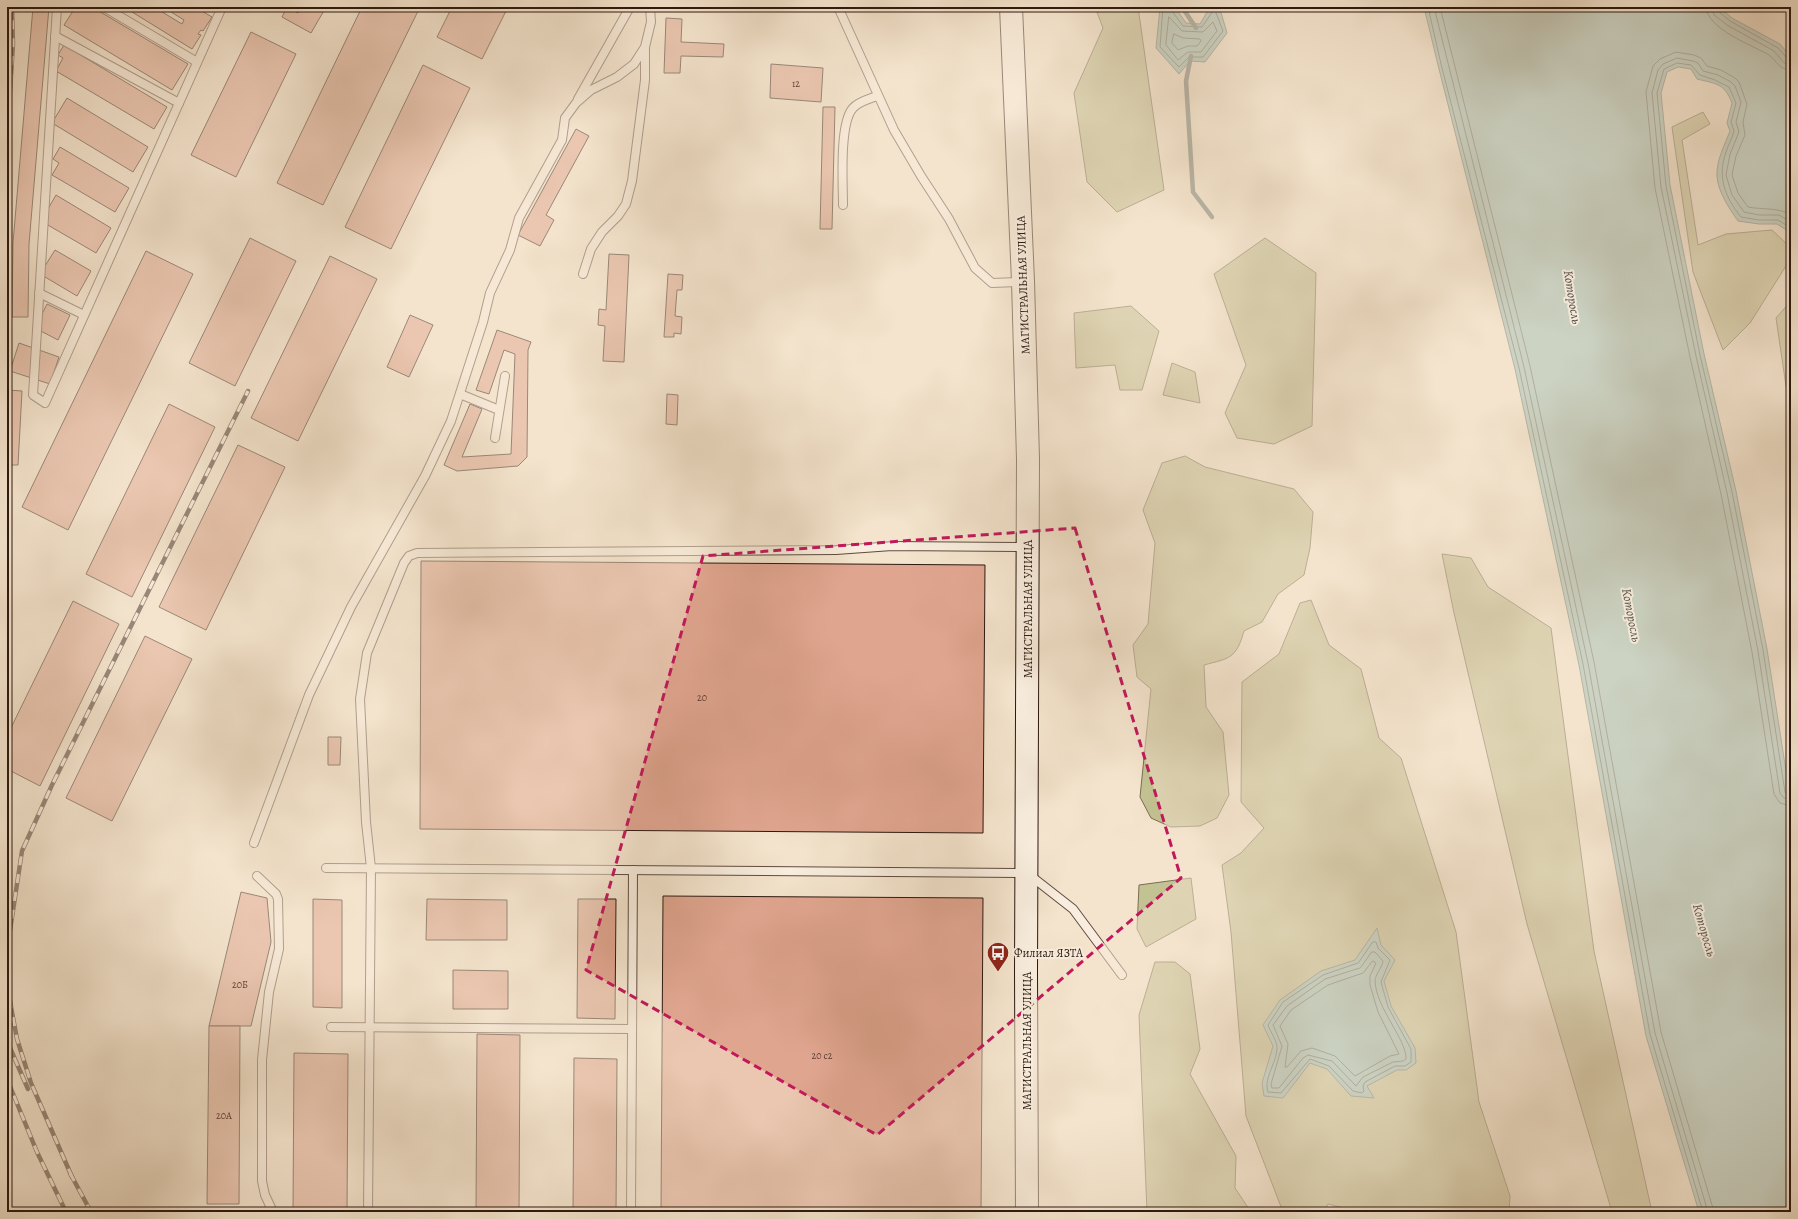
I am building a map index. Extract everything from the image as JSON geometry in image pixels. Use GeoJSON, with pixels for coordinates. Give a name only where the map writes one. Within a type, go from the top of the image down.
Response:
{"type":"FeatureCollection","features":[{"type":"Feature","properties":{"kind":"main road","name":"МАГИСТРАЛЬНАЯ УЛИЦА"},"geometry":{"type":"LineString","coordinates":[[1011,7],[1023,281],[1028,459],[1027,1212]]}},
{"type":"Feature","properties":{"kind":"lane"},"geometry":{"type":"LineString","coordinates":[[57,7],[33,395],[45,404],[179,103],[219,8]]}},
{"type":"Feature","properties":{"kind":"lane"},"geometry":{"type":"LineString","coordinates":[[104,7],[197,62]]}},
{"type":"Feature","properties":{"kind":"lane"},"geometry":{"type":"LineString","coordinates":[[254,843],[309,695],[351,607],[425,476],[451,421],[483,322],[490,293],[510,250],[520,218],[562,140],[565,118],[576,103],[630,7]]}},
{"type":"Feature","properties":{"kind":"lane"},"geometry":{"type":"LineString","coordinates":[[583,274],[591,249],[602,232],[618,216],[626,204],[632,181],[645,80],[645,47],[651,22],[650,7]]}},
{"type":"Feature","properties":{"kind":"lane"},"geometry":{"type":"LineString","coordinates":[[838,7],[877,96],[894,130],[921,176],[949,219],[975,268],[992,283],[1023,281]]}},
{"type":"Feature","properties":{"kind":"lane"},"geometry":{"type":"LineString","coordinates":[[55,36],[179,103]]}},
{"type":"Feature","properties":{"kind":"lane"},"geometry":{"type":"LineString","coordinates":[[576,103],[591,90],[618,77],[634,64],[645,47]]}},
{"type":"Feature","properties":{"kind":"lane"},"geometry":{"type":"LineString","coordinates":[[843,205],[844,131],[848,116],[853,108],[877,96]]}},
{"type":"Feature","properties":{"kind":"lane"},"geometry":{"type":"LineString","coordinates":[[39,293],[84,315]]}},
{"type":"Feature","properties":{"kind":"lane"},"geometry":{"type":"LineString","coordinates":[[495,438],[505,376]]}},
{"type":"Feature","properties":{"kind":"lane"},"geometry":{"type":"LineString","coordinates":[[460,394],[500,410]]}},
{"type":"Feature","properties":{"kind":"lane"},"geometry":{"type":"LineString","coordinates":[[368,1212],[371,868],[366,822],[360,699],[362,676],[367,653],[404,563],[410,556],[417,553],[836,550],[892,546],[1028,547]]}},
{"type":"Feature","properties":{"kind":"lane"},"geometry":{"type":"LineString","coordinates":[[326,868],[1027,873],[1073,909],[1122,975]]}},
{"type":"Feature","properties":{"kind":"lane"},"geometry":{"type":"LineString","coordinates":[[631,1212],[633,870]]}},
{"type":"Feature","properties":{"kind":"lane"},"geometry":{"type":"LineString","coordinates":[[257,876],[276,894],[278,899],[279,949],[269,992],[262,1060],[262,1181],[265,1195],[273,1212]]}},
{"type":"Feature","properties":{"kind":"lane"},"geometry":{"type":"LineString","coordinates":[[331,1027],[632,1029]]}},
{"type":"Feature","properties":{"kind":"highlighted area"},"geometry":{"type":"Polygon","coordinates":[[[1075,528],[1181,878],[877,1135],[586,970],[703,556],[1075,528]]]}},
{"type":"Feature","properties":{"kind":"shaded area"},"geometry":{"type":"Polygon","coordinates":[[[1095,7],[1138,7],[1164,190],[1117,212],[1087,182],[1074,93],[1103,28],[1095,7]]]}},
{"type":"Feature","properties":{"kind":"shaded area"},"geometry":{"type":"Polygon","coordinates":[[[1703,112],[1710,124],[1682,140],[1698,245],[1726,234],[1772,230],[1791,248],[1791,258],[1750,323],[1723,350],[1693,272],[1672,127],[1703,112]]]}},
{"type":"Feature","properties":{"kind":"shaded area"},"geometry":{"type":"Polygon","coordinates":[[[1265,238],[1316,273],[1312,426],[1274,444],[1237,438],[1225,413],[1246,365],[1214,274],[1265,238]]]}},
{"type":"Feature","properties":{"kind":"shaded area"},"geometry":{"type":"Polygon","coordinates":[[[1791,301],[1791,420],[1776,318],[1791,301]]]}},
{"type":"Feature","properties":{"kind":"shaded area"},"geometry":{"type":"Polygon","coordinates":[[[1131,306],[1159,331],[1142,390],[1120,390],[1115,365],[1076,368],[1074,313],[1131,306]]]}},
{"type":"Feature","properties":{"kind":"shaded area"},"geometry":{"type":"Polygon","coordinates":[[[1172,363],[1195,372],[1200,403],[1163,395],[1172,363]]]}},
{"type":"Feature","properties":{"kind":"shaded area"},"geometry":{"type":"Polygon","coordinates":[[[1185,456],[1205,467],[1294,489],[1313,512],[1310,548],[1304,575],[1278,594],[1262,622],[1244,631],[1238,647],[1231,656],[1220,661],[1204,665],[1206,707],[1223,732],[1229,795],[1217,818],[1200,826],[1171,827],[1151,818],[1140,797],[1151,689],[1137,677],[1133,645],[1148,624],[1155,543],[1143,510],[1162,463],[1185,456]]]}},
{"type":"Feature","properties":{"kind":"shaded area"},"geometry":{"type":"Polygon","coordinates":[[[1442,554],[1471,558],[1488,587],[1551,628],[1594,951],[1652,1212],[1612,1212],[1527,924],[1454,613],[1442,554]]]}},
{"type":"Feature","properties":{"kind":"shaded area"},"geometry":{"type":"Polygon","coordinates":[[[1311,600],[1329,645],[1361,669],[1379,738],[1401,758],[1456,932],[1479,1102],[1510,1196],[1509,1212],[1360,1212],[1328,1204],[1324,1212],[1283,1212],[1246,1116],[1231,932],[1222,865],[1241,853],[1264,828],[1241,802],[1242,682],[1279,654],[1300,603],[1311,600]]]}},
{"type":"Feature","properties":{"kind":"shaded area"},"geometry":{"type":"Polygon","coordinates":[[[1191,878],[1196,919],[1146,947],[1137,929],[1139,885],[1191,878]]]}},
{"type":"Feature","properties":{"kind":"shaded area"},"geometry":{"type":"Polygon","coordinates":[[[1155,962],[1175,962],[1190,974],[1200,1049],[1190,1074],[1236,1156],[1235,1188],[1251,1212],[1147,1212],[1139,1015],[1155,962]]]}},
{"type":"Feature","properties":{"kind":"water"},"geometry":{"type":"Polygon","coordinates":[[[1160,7],[1175,7],[1186,23],[1200,24],[1210,7],[1220,9],[1227,33],[1205,62],[1190,61],[1179,74],[1156,48],[1160,7]]]}},
{"type":"Feature","properties":{"kind":"water","name":"Которосль"},"geometry":{"type":"Polygon","coordinates":[[[1424,7],[1719,7],[1732,18],[1780,44],[1791,57],[1791,233],[1777,224],[1759,224],[1738,221],[1719,188],[1717,170],[1721,153],[1730,131],[1727,123],[1732,103],[1723,88],[1719,85],[1697,79],[1691,69],[1678,67],[1667,72],[1661,93],[1670,185],[1704,354],[1736,491],[1767,649],[1791,803],[1791,1212],[1699,1212],[1646,1036],[1579,665],[1515,369],[1424,7]]]}},
{"type":"Feature","properties":{"kind":"water"},"geometry":{"type":"Polygon","coordinates":[[[1377,928],[1381,945],[1395,960],[1384,981],[1391,1006],[1415,1048],[1416,1063],[1406,1070],[1397,1070],[1367,1086],[1374,1098],[1351,1096],[1327,1069],[1310,1063],[1283,1098],[1264,1096],[1262,1083],[1273,1046],[1263,1025],[1280,1000],[1321,971],[1355,960],[1377,928]]]}},
{"type":"Feature","properties":{"kind":"building"},"geometry":{"type":"Polygon","coordinates":[[[33,7],[49,7],[29,244],[28,317],[12,317],[13,243],[33,7]]]}},
{"type":"Feature","properties":{"kind":"building"},"geometry":{"type":"Polygon","coordinates":[[[67,7],[92,7],[188,64],[172,90],[64,25],[73,11],[67,7]]]}},
{"type":"Feature","properties":{"kind":"building"},"geometry":{"type":"Polygon","coordinates":[[[124,7],[154,7],[182,24],[184,20],[163,7],[195,7],[212,17],[203,31],[201,30],[198,34],[201,35],[192,49],[124,7]]]}},
{"type":"Feature","properties":{"kind":"building"},"geometry":{"type":"Polygon","coordinates":[[[287,7],[298,13],[301,7],[326,7],[311,33],[282,17],[287,7]]]}},
{"type":"Feature","properties":{"kind":"building"},"geometry":{"type":"Polygon","coordinates":[[[362,7],[420,7],[323,205],[277,183],[362,7]]]}},
{"type":"Feature","properties":{"kind":"building"},"geometry":{"type":"Polygon","coordinates":[[[452,7],[508,7],[482,59],[437,37],[452,7]]]}},
{"type":"Feature","properties":{"kind":"building"},"geometry":{"type":"Polygon","coordinates":[[[666,18],[682,19],[681,42],[724,44],[723,57],[681,56],[680,73],[664,73],[666,18]]]}},
{"type":"Feature","properties":{"kind":"building"},"geometry":{"type":"Polygon","coordinates":[[[251,32],[296,54],[236,177],[191,155],[251,32]]]}},
{"type":"Feature","properties":{"kind":"building"},"geometry":{"type":"Polygon","coordinates":[[[64,45],[167,107],[154,129],[56,71],[63,58],[58,55],[64,45]]]}},
{"type":"Feature","properties":{"kind":"building"},"geometry":{"type":"Polygon","coordinates":[[[771,64],[823,68],[821,102],[770,98],[771,64]]]}},
{"type":"Feature","properties":{"kind":"building"},"geometry":{"type":"Polygon","coordinates":[[[423,65],[470,88],[391,249],[345,227],[423,65]]]}},
{"type":"Feature","properties":{"kind":"building"},"geometry":{"type":"Polygon","coordinates":[[[67,98],[148,147],[133,172],[52,123],[67,98]]]}},
{"type":"Feature","properties":{"kind":"building"},"geometry":{"type":"Polygon","coordinates":[[[823,107],[835,107],[832,229],[820,229],[823,107]]]}},
{"type":"Feature","properties":{"kind":"building"},"geometry":{"type":"Polygon","coordinates":[[[576,129],[589,136],[546,215],[554,220],[540,246],[518,235],[576,129]]]}},
{"type":"Feature","properties":{"kind":"building"},"geometry":{"type":"Polygon","coordinates":[[[60,147],[129,188],[115,212],[52,175],[59,163],[53,159],[60,147]]]}},
{"type":"Feature","properties":{"kind":"building"},"geometry":{"type":"Polygon","coordinates":[[[56,195],[111,228],[96,253],[41,221],[56,195]]]}},
{"type":"Feature","properties":{"kind":"building"},"geometry":{"type":"Polygon","coordinates":[[[250,238],[296,261],[235,386],[189,363],[250,238]]]}},
{"type":"Feature","properties":{"kind":"building"},"geometry":{"type":"Polygon","coordinates":[[[55,250],[91,271],[77,296],[40,274],[55,250]]]}},
{"type":"Feature","properties":{"kind":"building"},"geometry":{"type":"Polygon","coordinates":[[[146,251],[193,274],[68,530],[22,507],[146,251]]]}},
{"type":"Feature","properties":{"kind":"building"},"geometry":{"type":"Polygon","coordinates":[[[609,254],[629,255],[624,362],[603,361],[605,326],[598,325],[599,309],[606,310],[609,254]]]}},
{"type":"Feature","properties":{"kind":"building"},"geometry":{"type":"Polygon","coordinates":[[[330,256],[377,279],[298,441],[251,418],[330,256]]]}},
{"type":"Feature","properties":{"kind":"building"},"geometry":{"type":"Polygon","coordinates":[[[668,274],[683,275],[682,290],[677,290],[675,316],[682,317],[681,334],[674,333],[674,337],[664,337],[668,274]]]}},
{"type":"Feature","properties":{"kind":"building"},"geometry":{"type":"Polygon","coordinates":[[[47,304],[70,315],[58,340],[35,328],[47,304]]]}},
{"type":"Feature","properties":{"kind":"building"},"geometry":{"type":"Polygon","coordinates":[[[410,315],[433,325],[409,377],[387,367],[410,315]]]}},
{"type":"Feature","properties":{"kind":"building"},"geometry":{"type":"Polygon","coordinates":[[[497,330],[531,342],[528,350],[527,457],[518,466],[457,471],[444,465],[470,404],[482,409],[462,457],[511,454],[515,354],[504,350],[489,394],[476,390],[497,330]]]}},
{"type":"Feature","properties":{"kind":"building"},"geometry":{"type":"Polygon","coordinates":[[[19,343],[59,357],[50,384],[10,371],[19,343]]]}},
{"type":"Feature","properties":{"kind":"building"},"geometry":{"type":"Polygon","coordinates":[[[8,390],[22,391],[18,465],[7,465],[8,390]]]}},
{"type":"Feature","properties":{"kind":"building"},"geometry":{"type":"Polygon","coordinates":[[[667,394],[678,395],[677,425],[666,424],[667,394]]]}},
{"type":"Feature","properties":{"kind":"building"},"geometry":{"type":"Polygon","coordinates":[[[169,404],[215,427],[132,597],[86,574],[169,404]]]}},
{"type":"Feature","properties":{"kind":"building"},"geometry":{"type":"Polygon","coordinates":[[[238,445],[285,467],[206,630],[159,607],[238,445]]]}},
{"type":"Feature","properties":{"kind":"building"},"geometry":{"type":"Polygon","coordinates":[[[421,561],[985,565],[983,833],[420,829],[421,561]]]}},
{"type":"Feature","properties":{"kind":"building"},"geometry":{"type":"Polygon","coordinates":[[[73,601],[119,624],[40,786],[7,769],[7,736],[73,601]]]}},
{"type":"Feature","properties":{"kind":"building"},"geometry":{"type":"Polygon","coordinates":[[[145,636],[192,659],[112,821],[66,798],[145,636]]]}},
{"type":"Feature","properties":{"kind":"building"},"geometry":{"type":"Polygon","coordinates":[[[328,737],[341,737],[340,765],[328,765],[328,737]]]}},
{"type":"Feature","properties":{"kind":"building"},"geometry":{"type":"Polygon","coordinates":[[[241,892],[267,898],[271,942],[251,1026],[209,1026],[241,892]]]}},
{"type":"Feature","properties":{"kind":"building"},"geometry":{"type":"Polygon","coordinates":[[[663,896],[983,898],[981,1212],[661,1212],[663,896]]]}},
{"type":"Feature","properties":{"kind":"building"},"geometry":{"type":"Polygon","coordinates":[[[313,899],[342,900],[342,1008],[313,1007],[313,899]]]}},
{"type":"Feature","properties":{"kind":"building"},"geometry":{"type":"Polygon","coordinates":[[[427,899],[507,900],[507,940],[426,940],[427,899]]]}},
{"type":"Feature","properties":{"kind":"building"},"geometry":{"type":"Polygon","coordinates":[[[578,899],[616,899],[615,1019],[577,1018],[578,899]]]}},
{"type":"Feature","properties":{"kind":"building"},"geometry":{"type":"Polygon","coordinates":[[[453,970],[508,971],[508,1009],[453,1009],[453,970]]]}},
{"type":"Feature","properties":{"kind":"building"},"geometry":{"type":"Polygon","coordinates":[[[209,1026],[240,1026],[239,1204],[207,1204],[209,1026]]]}},
{"type":"Feature","properties":{"kind":"building"},"geometry":{"type":"Polygon","coordinates":[[[477,1034],[520,1035],[519,1212],[476,1212],[477,1034]]]}},
{"type":"Feature","properties":{"kind":"building"},"geometry":{"type":"Polygon","coordinates":[[[294,1053],[348,1054],[347,1212],[293,1212],[294,1053]]]}},
{"type":"Feature","properties":{"kind":"building"},"geometry":{"type":"Polygon","coordinates":[[[574,1058],[617,1059],[616,1212],[573,1212],[574,1058]]]}},
{"type":"Feature","properties":{"kind":"waterway"},"geometry":{"type":"LineString","coordinates":[[1182,7],[1196,28]]}},
{"type":"Feature","properties":{"kind":"waterway"},"geometry":{"type":"LineString","coordinates":[[1191,56],[1186,81],[1193,192],[1212,217]]}},
{"type":"Feature","properties":{"kind":"railway"},"geometry":{"type":"LineString","coordinates":[[7,137],[13,44],[12,7]]}},
{"type":"Feature","properties":{"kind":"railway"},"geometry":{"type":"LineString","coordinates":[[72,1177],[31,1083],[17,1039],[9,996],[9,937],[22,851],[52,785],[248,391]]}},
{"type":"Feature","properties":{"kind":"railway"},"geometry":{"type":"LineString","coordinates":[[7,1041],[28,1089]]}},
{"type":"Feature","properties":{"kind":"railway"},"geometry":{"type":"LineString","coordinates":[[7,1079],[37,1152],[66,1212]]}},
{"type":"Feature","properties":{"kind":"railway"},"geometry":{"type":"LineString","coordinates":[[70,1173],[91,1212]]}},
{"type":"Feature","properties":{"kind":"place","name":"Филиал ЯЗТА"},"geometry":{"type":"Point","coordinates":[998,972]}}]}
